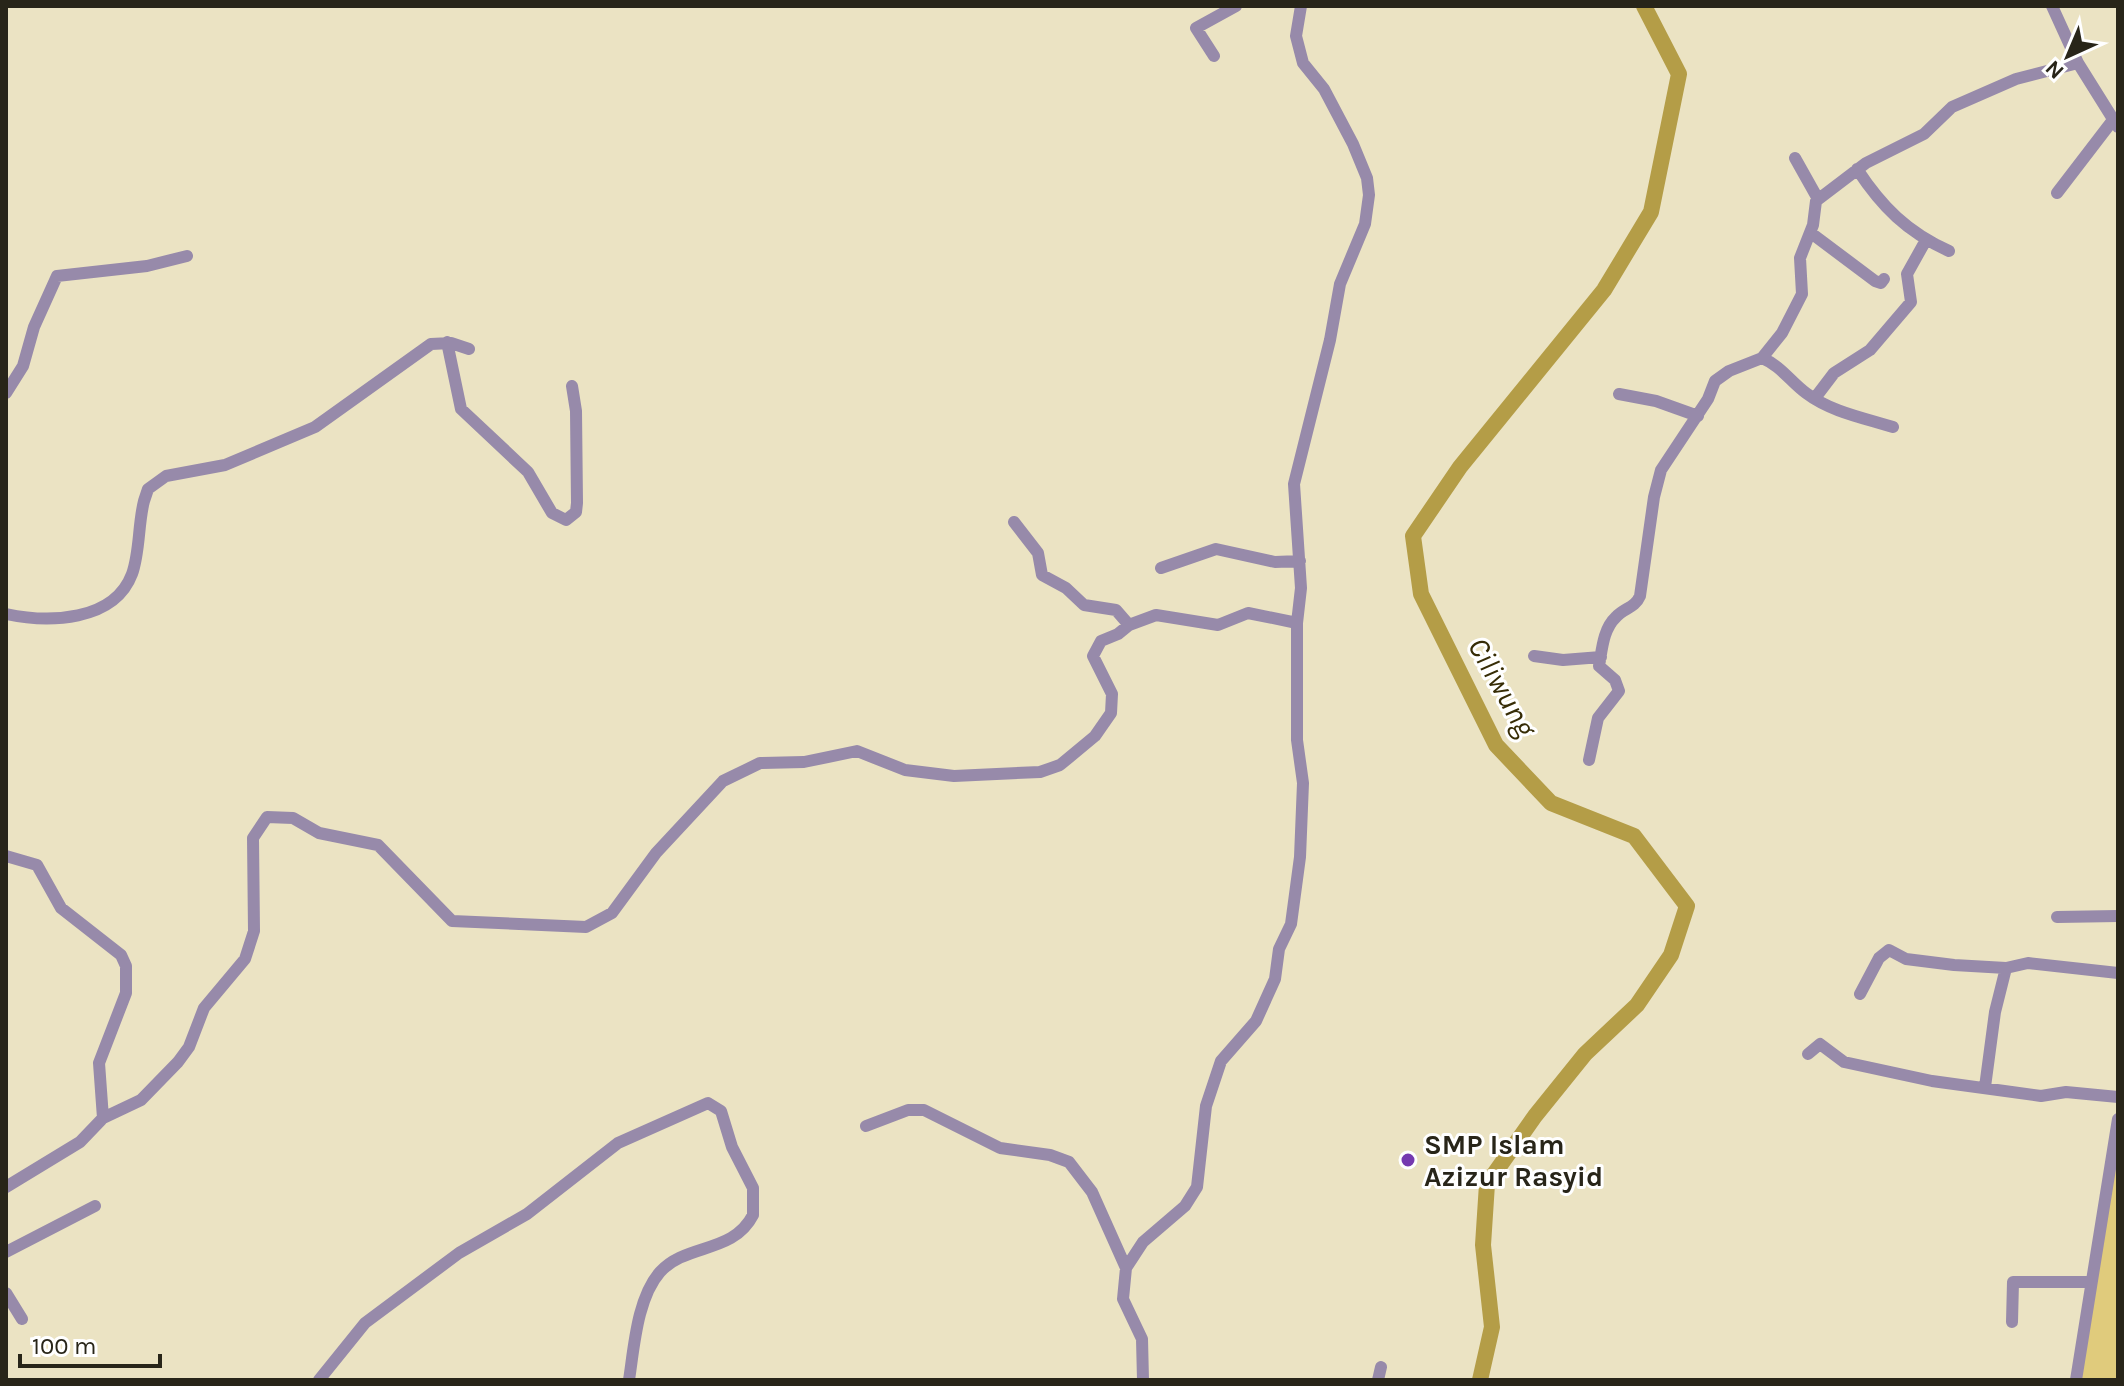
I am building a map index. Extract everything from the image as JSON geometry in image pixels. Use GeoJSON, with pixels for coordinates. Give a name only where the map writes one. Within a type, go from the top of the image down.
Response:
{"type":"FeatureCollection","features":[{"type":"Feature","properties":{"kind":"street"},"geometry":{"type":"LineString","coordinates":[[1214,56],[1196,28],[1236,6]]}},
{"type":"Feature","properties":{"kind":"street"},"geometry":{"type":"LineString","coordinates":[[1143,1380],[1142,1339],[1123,1299],[1126,1268],[1147,1237],[1185,1206],[1195,1191],[1205,1111],[1219,1067],[1258,1018],[1275,979],[1280,945],[1291,924],[1301,849],[1303,783],[1297,740],[1297,623],[1301,602],[1294,507],[1296,470],[1321,378],[1342,276],[1361,234],[1369,203],[1367,178],[1355,150],[1324,89],[1303,63],[1296,36],[1301,6]]}},
{"type":"Feature","properties":{"kind":"street"},"geometry":{"type":"LineString","coordinates":[[2052,6],[2078,63],[2116,123],[2057,193]]}},
{"type":"Feature","properties":{"kind":"street"},"geometry":{"type":"LineString","coordinates":[[1589,760],[1598,718],[1619,691],[1612,677],[1600,669],[1601,657],[1612,621],[1639,599],[1656,483],[1667,459],[1698,416],[1719,377],[1762,358],[1773,347],[1801,298],[1800,258],[1811,233],[1818,199],[1857,169],[1924,134],[1942,113],[1959,103],[2016,79],[2078,63]]}},
{"type":"Feature","properties":{"kind":"street"},"geometry":{"type":"LineString","coordinates":[[1795,158],[1818,199]]}},
{"type":"Feature","properties":{"kind":"street"},"geometry":{"type":"LineString","coordinates":[[1857,169],[1893,215],[1926,240],[1949,251]]}},
{"type":"Feature","properties":{"kind":"street"},"geometry":{"type":"LineString","coordinates":[[1811,233],[1878,283],[1884,279]]}},
{"type":"Feature","properties":{"kind":"street"},"geometry":{"type":"LineString","coordinates":[[1815,398],[1834,373],[1870,350],[1911,302],[1907,274],[1926,240]]}},
{"type":"Feature","properties":{"kind":"street"},"geometry":{"type":"LineString","coordinates":[[6,393],[23,366],[34,327],[57,276],[147,266],[187,256]]}},
{"type":"Feature","properties":{"kind":"street"},"geometry":{"type":"LineString","coordinates":[[447,342],[461,409],[528,472],[552,513],[566,520],[576,512],[577,503],[574,487],[576,411],[572,386]]}},
{"type":"Feature","properties":{"kind":"street"},"geometry":{"type":"LineString","coordinates":[[6,614],[60,617],[100,609],[118,596],[132,574],[144,501],[155,483],[175,472],[225,465],[308,431],[418,351],[435,343],[447,342],[469,349]]}},
{"type":"Feature","properties":{"kind":"street"},"geometry":{"type":"LineString","coordinates":[[1762,358],[1780,367],[1815,398],[1834,409],[1893,427]]}},
{"type":"Feature","properties":{"kind":"street"},"geometry":{"type":"LineString","coordinates":[[1619,394],[1656,401],[1698,416]]}},
{"type":"Feature","properties":{"kind":"street"},"geometry":{"type":"LineString","coordinates":[[1014,522],[1038,553],[1042,575],[1066,588],[1084,605],[1116,610],[1129,625]]}},
{"type":"Feature","properties":{"kind":"street"},"geometry":{"type":"LineString","coordinates":[[1161,568],[1216,549],[1267,561],[1300,561]]}},
{"type":"Feature","properties":{"kind":"street"},"geometry":{"type":"LineString","coordinates":[[6,1187],[80,1142],[103,1118],[141,1100],[189,1047],[204,1008],[245,959],[254,931],[253,838],[267,817],[293,818],[319,833],[378,845],[452,921],[586,927],[612,913],[647,864],[720,784],[760,763],[804,762],[857,751],[905,770],[954,776],[1040,772],[1060,765],[1095,736],[1111,713],[1112,694],[1093,656],[1101,641],[1129,625],[1156,615],[1218,625],[1245,613],[1297,623]]}},
{"type":"Feature","properties":{"kind":"street"},"geometry":{"type":"LineString","coordinates":[[1534,656],[1563,660],[1601,657]]}},
{"type":"Feature","properties":{"kind":"street"},"geometry":{"type":"LineString","coordinates":[[6,856],[37,865],[61,908],[121,955],[125,962],[126,993],[99,1063],[103,1118]]}},
{"type":"Feature","properties":{"kind":"street"},"geometry":{"type":"LineString","coordinates":[[2057,917],[2118,916]]}},
{"type":"Feature","properties":{"kind":"street"},"geometry":{"type":"LineString","coordinates":[[1860,994],[1886,951],[1906,959],[2006,968],[2028,963],[2118,973]]}},
{"type":"Feature","properties":{"kind":"street"},"geometry":{"type":"LineString","coordinates":[[1985,1087],[1998,998],[2006,968]]}},
{"type":"Feature","properties":{"kind":"street"},"geometry":{"type":"LineString","coordinates":[[1808,1054],[1820,1044],[1850,1064],[2041,1096],[2066,1092],[2118,1097]]}},
{"type":"Feature","properties":{"kind":"street"},"geometry":{"type":"LineString","coordinates":[[319,1380],[365,1323],[459,1253],[527,1214],[618,1143],[708,1103],[721,1111],[732,1147],[753,1188],[753,1215],[731,1239],[712,1249],[686,1256],[661,1271],[645,1300],[629,1380]]}},
{"type":"Feature","properties":{"kind":"street"},"geometry":{"type":"LineString","coordinates":[[866,1126],[919,1109],[936,1114],[972,1137],[1000,1148],[1050,1155],[1069,1162],[1088,1185],[1126,1268]]}},
{"type":"Feature","properties":{"kind":"street"},"geometry":{"type":"LineString","coordinates":[[2076,1380],[2118,1119]]}},
{"type":"Feature","properties":{"kind":"street"},"geometry":{"type":"LineString","coordinates":[[6,1252],[95,1206]]}},
{"type":"Feature","properties":{"kind":"street"},"geometry":{"type":"LineString","coordinates":[[2012,1322],[2013,1282],[2091,1282]]}},
{"type":"Feature","properties":{"kind":"street"},"geometry":{"type":"LineString","coordinates":[[6,1293],[22,1319]]}},
{"type":"Feature","properties":{"kind":"shaded area"},"geometry":{"type":"Polygon","coordinates":[[[2118,1121],[2118,1380],[2076,1380],[2118,1121]]]}},
{"type":"Feature","properties":{"kind":"waterway","name":"Ciliwung"},"geometry":{"type":"LineString","coordinates":[[1480,1380],[1492,1327],[1483,1245],[1487,1184],[1535,1116],[1585,1054],[1637,1005],[1671,955],[1687,906],[1634,836],[1551,803],[1496,745],[1421,594],[1413,536],[1460,467],[1604,290],[1651,212],[1679,74],[1644,6]]}},
{"type":"Feature","properties":{"kind":"place","name":"SMP Islam Azizur Rasyid"},"geometry":{"type":"Point","coordinates":[1408,1160]}}]}
